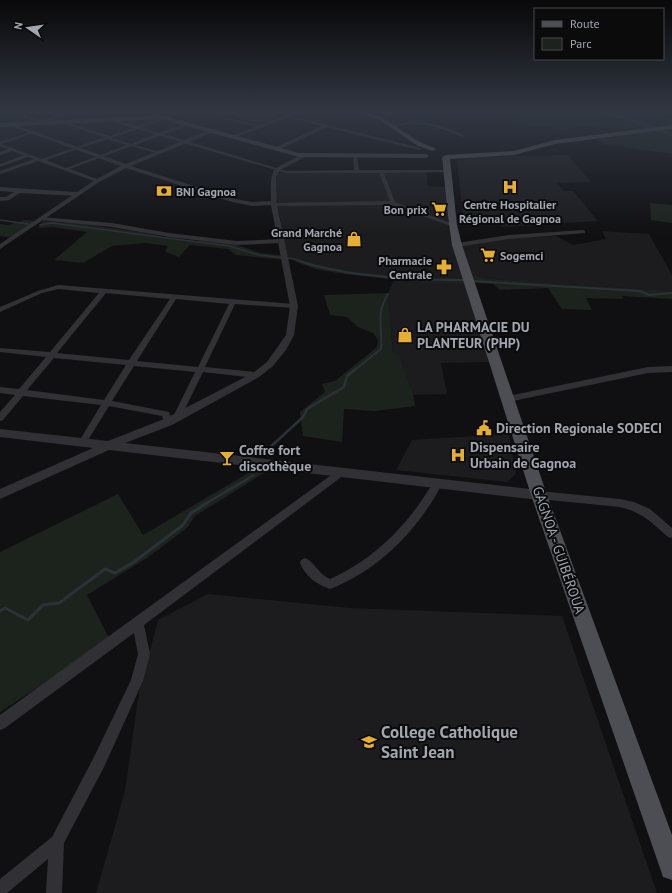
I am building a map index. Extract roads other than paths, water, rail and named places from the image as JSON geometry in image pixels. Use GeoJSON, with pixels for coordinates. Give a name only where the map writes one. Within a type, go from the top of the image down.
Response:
{"type":"FeatureCollection","features":[{"type":"Feature","properties":{"kind":"main road"},"geometry":{"type":"LineString","coordinates":[[291,153],[304,156],[404,155],[441,161],[474,154]]}},
{"type":"Feature","properties":{"kind":"main road"},"geometry":{"type":"LineString","coordinates":[[404,155],[409,153]]}},
{"type":"Feature","properties":{"kind":"main road"},"geometry":{"type":"LineString","coordinates":[[424,153],[441,161]]}},
{"type":"Feature","properties":{"kind":"main road"},"geometry":{"type":"LineString","coordinates":[[441,161],[446,154],[443,153]]}},
{"type":"Feature","properties":{"kind":"main road"},"geometry":{"type":"LineString","coordinates":[[461,153],[474,154],[515,153]]}},
{"type":"Feature","properties":{"kind":"main road","name":"GAGNOA - GUIBÉROUA"},"geometry":{"type":"LineString","coordinates":[[441,161],[457,245],[539,494],[672,868]]}},
{"type":"Feature","properties":{"kind":"street"},"geometry":{"type":"LineString","coordinates":[[0,160],[19,153]]}},
{"type":"Feature","properties":{"kind":"street"},"geometry":{"type":"LineString","coordinates":[[23,153],[97,181]]}},
{"type":"Feature","properties":{"kind":"street"},"geometry":{"type":"LineString","coordinates":[[0,173],[61,153]]}},
{"type":"Feature","properties":{"kind":"street"},"geometry":{"type":"LineString","coordinates":[[91,153],[126,166],[234,201],[252,204],[393,203],[454,225]]}},
{"type":"Feature","properties":{"kind":"street"},"geometry":{"type":"LineString","coordinates":[[67,169],[110,153]]}},
{"type":"Feature","properties":{"kind":"street"},"geometry":{"type":"LineString","coordinates":[[0,247],[97,181],[126,166],[158,153]]}},
{"type":"Feature","properties":{"kind":"street"},"geometry":{"type":"LineString","coordinates":[[222,153],[286,172],[381,172],[441,161]]}},
{"type":"Feature","properties":{"kind":"street"},"geometry":{"type":"LineString","coordinates":[[0,166],[29,155]]}},
{"type":"Feature","properties":{"kind":"street"},"geometry":{"type":"LineString","coordinates":[[354,155],[357,172]]}},
{"type":"Feature","properties":{"kind":"street"},"geometry":{"type":"LineString","coordinates":[[0,494],[107,446],[168,422],[256,375],[270,364],[290,335],[294,306],[274,204],[272,184],[273,177],[278,169],[304,156]]}},
{"type":"Feature","properties":{"kind":"street"},"geometry":{"type":"LineString","coordinates":[[381,172],[393,203]]}},
{"type":"Feature","properties":{"kind":"street"},"geometry":{"type":"LineString","coordinates":[[0,189],[77,194]]}},
{"type":"Feature","properties":{"kind":"street"},"geometry":{"type":"LineString","coordinates":[[0,199],[7,199],[19,191]]}},
{"type":"Feature","properties":{"kind":"street"},"geometry":{"type":"LineString","coordinates":[[41,219],[112,225],[174,236],[237,243],[281,240]]}},
{"type":"Feature","properties":{"kind":"street"},"geometry":{"type":"LineString","coordinates":[[457,245],[509,237],[583,232]]}},
{"type":"Feature","properties":{"kind":"street"},"geometry":{"type":"LineString","coordinates":[[0,310],[40,292],[58,287],[294,306]]}},
{"type":"Feature","properties":{"kind":"street"},"geometry":{"type":"LineString","coordinates":[[0,418],[105,290]]}},
{"type":"Feature","properties":{"kind":"street"},"geometry":{"type":"LineString","coordinates":[[82,444],[174,297]]}},
{"type":"Feature","properties":{"kind":"street"},"geometry":{"type":"LineString","coordinates":[[177,417],[233,302]]}},
{"type":"Feature","properties":{"kind":"street"},"geometry":{"type":"LineString","coordinates":[[0,350],[256,375]]}},
{"type":"Feature","properties":{"kind":"street"},"geometry":{"type":"LineString","coordinates":[[508,399],[648,370],[672,369]]}},
{"type":"Feature","properties":{"kind":"street"},"geometry":{"type":"LineString","coordinates":[[0,390],[107,403],[166,414],[168,422]]}},
{"type":"Feature","properties":{"kind":"street"},"geometry":{"type":"LineString","coordinates":[[0,434],[437,484],[620,503],[634,506],[646,512],[672,534]]}},
{"type":"Feature","properties":{"kind":"street"},"geometry":{"type":"LineString","coordinates":[[0,723],[138,623],[341,472]]}},
{"type":"Feature","properties":{"kind":"street"},"geometry":{"type":"LineString","coordinates":[[304,563],[319,580],[330,584],[343,579],[368,563],[396,540],[414,521],[428,502],[437,484]]}},
{"type":"Feature","properties":{"kind":"street"},"geometry":{"type":"LineString","coordinates":[[0,889],[57,842],[99,762],[137,681],[144,654],[138,623]]}},
{"type":"Feature","properties":{"kind":"street"},"geometry":{"type":"LineString","coordinates":[[54,893],[57,842]]}},
{"type":"Feature","properties":{"kind":"waterway"},"geometry":{"type":"LineString","coordinates":[[0,220],[28,224]]}},
{"type":"Feature","properties":{"kind":"waterway"},"geometry":{"type":"LineString","coordinates":[[40,225],[52,223],[229,246],[259,255],[295,259],[303,262]]}},
{"type":"Feature","properties":{"kind":"waterway"},"geometry":{"type":"LineString","coordinates":[[300,261],[322,268],[375,276],[435,280],[465,280]]}},
{"type":"Feature","properties":{"kind":"waterway"},"geometry":{"type":"LineString","coordinates":[[472,281],[640,291],[649,295],[672,293]]}},
{"type":"Feature","properties":{"kind":"waterway"},"geometry":{"type":"LineString","coordinates":[[356,369],[381,349],[380,321],[384,301],[388,294]]}},
{"type":"Feature","properties":{"kind":"waterway"},"geometry":{"type":"LineString","coordinates":[[265,452],[303,417],[307,409],[344,387],[347,376],[357,368]]}},
{"type":"Feature","properties":{"kind":"waterway"},"geometry":{"type":"LineString","coordinates":[[205,504],[254,475]]}},
{"type":"Feature","properties":{"kind":"waterway"},"geometry":{"type":"LineString","coordinates":[[0,611],[5,608],[28,620],[43,605],[59,603],[105,569],[115,573],[134,562],[183,525],[191,513],[207,503]]}},
{"type":"Feature","properties":{"kind":"place","name":"Centre Hospitalier Régional de Gagnoa"},"geometry":{"type":"Point","coordinates":[510,187]}},
{"type":"Feature","properties":{"kind":"place","name":"BNI Gagnoa"},"geometry":{"type":"Point","coordinates":[164,191]}},
{"type":"Feature","properties":{"kind":"place","name":"Bon prix"},"geometry":{"type":"Point","coordinates":[439,209]}},
{"type":"Feature","properties":{"kind":"place","name":"Grand Marché Gagnoa"},"geometry":{"type":"Point","coordinates":[354,239]}},
{"type":"Feature","properties":{"kind":"place","name":"Sogemci"},"geometry":{"type":"Point","coordinates":[488,255]}},
{"type":"Feature","properties":{"kind":"place","name":"Pharmacie Centrale"},"geometry":{"type":"Point","coordinates":[444,267]}},
{"type":"Feature","properties":{"kind":"place","name":"LA PHARMACIE DU PLANTEUR (PHP)"},"geometry":{"type":"Point","coordinates":[405,335]}},
{"type":"Feature","properties":{"kind":"place","name":"Direction Regionale SODECI"},"geometry":{"type":"Point","coordinates":[484,428]}},
{"type":"Feature","properties":{"kind":"place","name":"Dispensaire Urbain de Gagnoa"},"geometry":{"type":"Point","coordinates":[458,455]}},
{"type":"Feature","properties":{"kind":"place","name":"Coffre fort discothèque"},"geometry":{"type":"Point","coordinates":[227,458]}},
{"type":"Feature","properties":{"kind":"place","name":"College Catholique Saint Jean"},"geometry":{"type":"Point","coordinates":[369,742]}}]}
